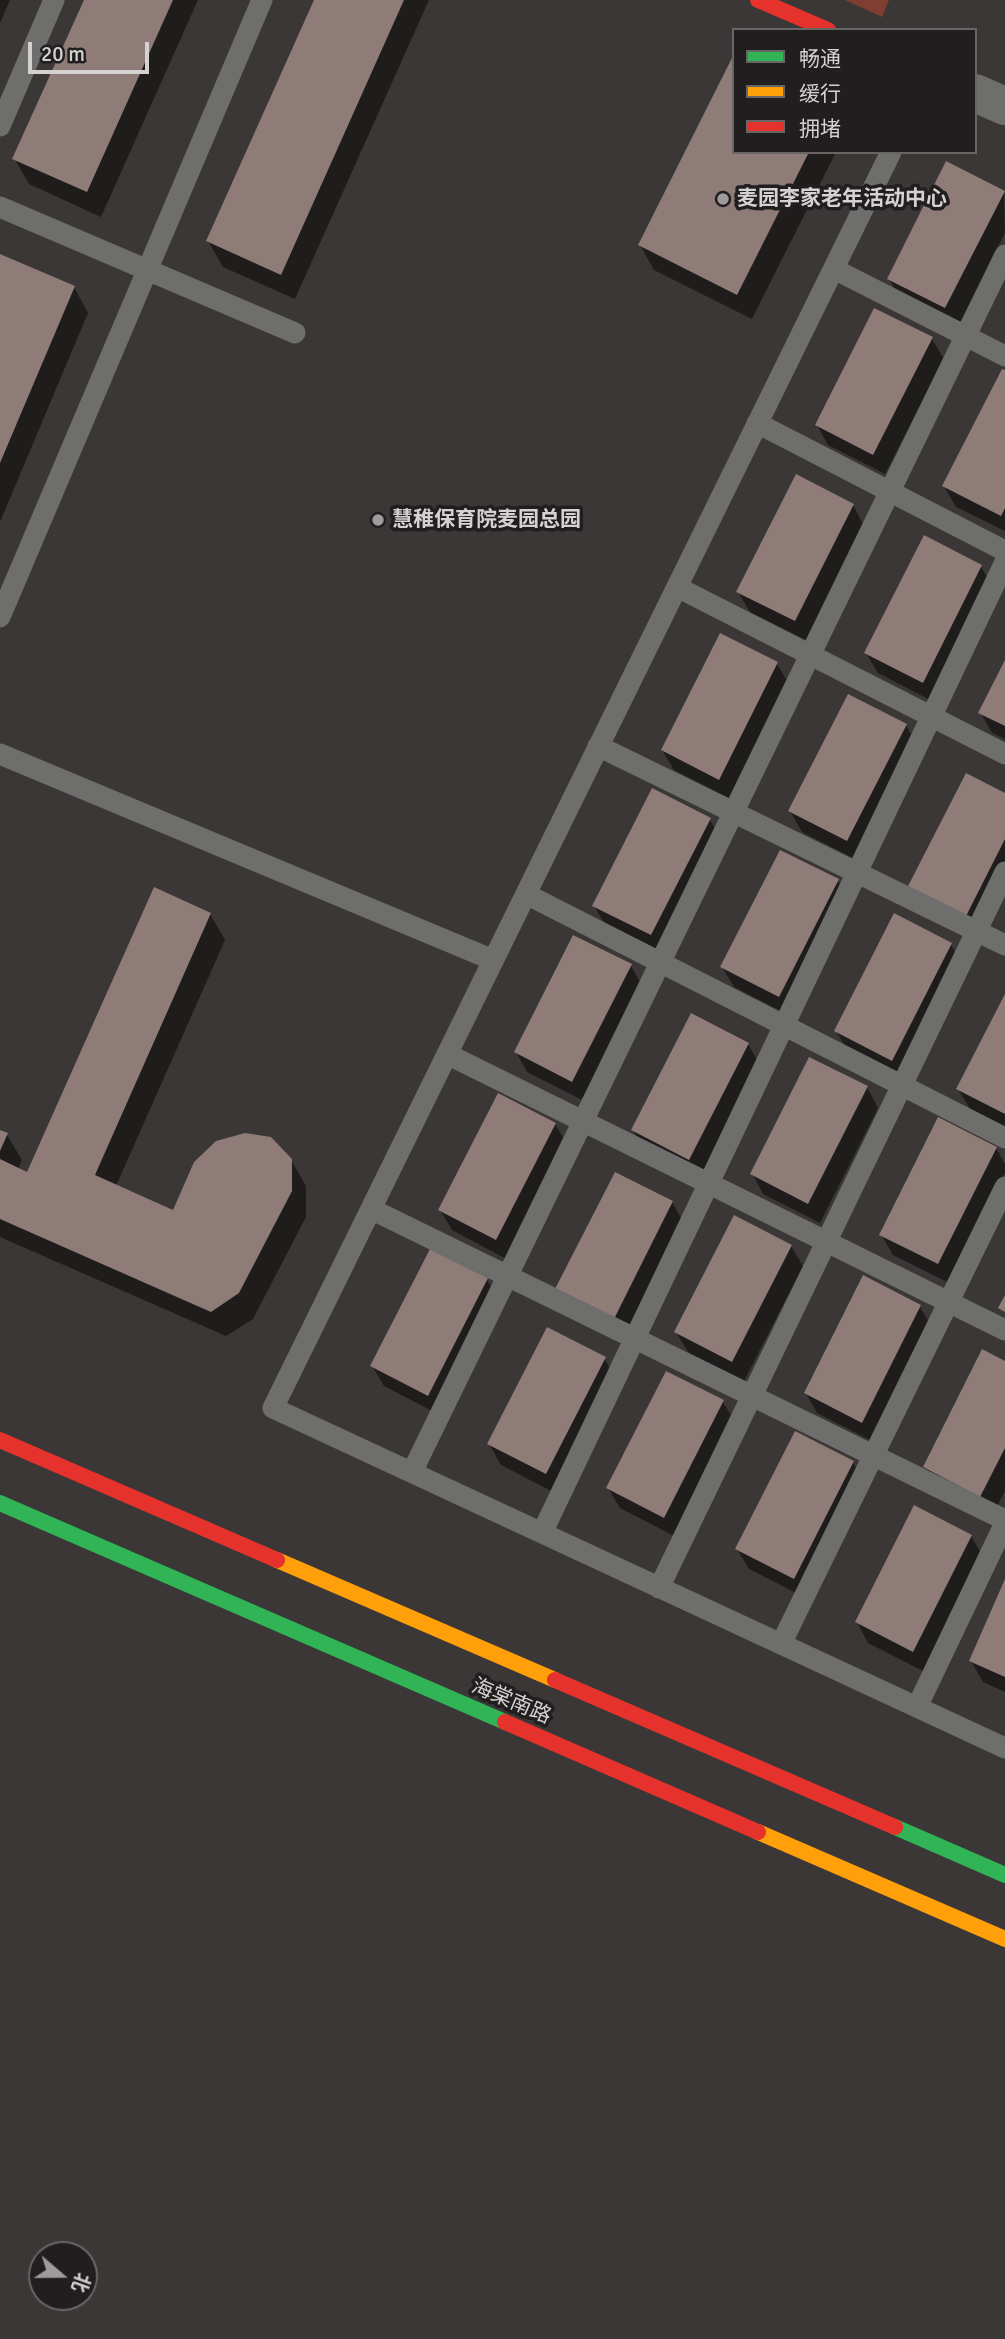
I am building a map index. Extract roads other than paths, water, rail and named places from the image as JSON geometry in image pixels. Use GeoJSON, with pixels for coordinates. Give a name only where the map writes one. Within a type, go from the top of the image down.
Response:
{"type":"FeatureCollection","features":[{"type":"Feature","properties":{"kind":"main road"},"geometry":{"type":"LineString","coordinates":[[758,0],[823,28]]}},
{"type":"Feature","properties":{"kind":"main road","name":"海棠南路"},"geometry":{"type":"LineString","coordinates":[[0,1440],[1005,1875]]}},
{"type":"Feature","properties":{"kind":"main road","name":"海棠南路"},"geometry":{"type":"LineString","coordinates":[[0,1503],[1005,1939]]}},
{"type":"Feature","properties":{"kind":"street"},"geometry":{"type":"LineString","coordinates":[[977,94],[1005,106]]}},
{"type":"Feature","properties":{"kind":"lane"},"geometry":{"type":"LineString","coordinates":[[0,126],[54,0]]}},
{"type":"Feature","properties":{"kind":"lane"},"geometry":{"type":"LineString","coordinates":[[0,617],[262,0]]}},
{"type":"Feature","properties":{"kind":"lane"},"geometry":{"type":"LineString","coordinates":[[890,154],[273,1408],[1005,1748]]}},
{"type":"Feature","properties":{"kind":"lane"},"geometry":{"type":"LineString","coordinates":[[0,207],[295,332]]}},
{"type":"Feature","properties":{"kind":"lane"},"geometry":{"type":"LineString","coordinates":[[412,1472],[1005,255]]}},
{"type":"Feature","properties":{"kind":"lane"},"geometry":{"type":"LineString","coordinates":[[834,269],[1005,356]]}},
{"type":"Feature","properties":{"kind":"lane"},"geometry":{"type":"LineString","coordinates":[[757,423],[1005,551]]}},
{"type":"Feature","properties":{"kind":"lane"},"geometry":{"type":"LineString","coordinates":[[542,1533],[1005,562]]}},
{"type":"Feature","properties":{"kind":"lane"},"geometry":{"type":"LineString","coordinates":[[677,587],[1005,754]]}},
{"type":"Feature","properties":{"kind":"lane"},"geometry":{"type":"LineString","coordinates":[[598,746],[1005,945]]}},
{"type":"Feature","properties":{"kind":"lane"},"geometry":{"type":"LineString","coordinates":[[0,754],[493,960]]}},
{"type":"Feature","properties":{"kind":"lane"},"geometry":{"type":"LineString","coordinates":[[659,1588],[1005,872]]}},
{"type":"Feature","properties":{"kind":"lane"},"geometry":{"type":"LineString","coordinates":[[526,894],[1005,1138]]}},
{"type":"Feature","properties":{"kind":"lane"},"geometry":{"type":"LineString","coordinates":[[447,1054],[1005,1330]]}},
{"type":"Feature","properties":{"kind":"lane"},"geometry":{"type":"LineString","coordinates":[[782,1644],[1005,1188]]}},
{"type":"Feature","properties":{"kind":"lane"},"geometry":{"type":"LineString","coordinates":[[371,1209],[1005,1522],[918,1707]]}},
{"type":"Feature","properties":{"kind":"place","name":"麦园李家老年活动中心"},"geometry":{"type":"Point","coordinates":[723,199]}},
{"type":"Feature","properties":{"kind":"place","name":"慧稚保育院麦园总园"},"geometry":{"type":"Point","coordinates":[378,520]}}]}
